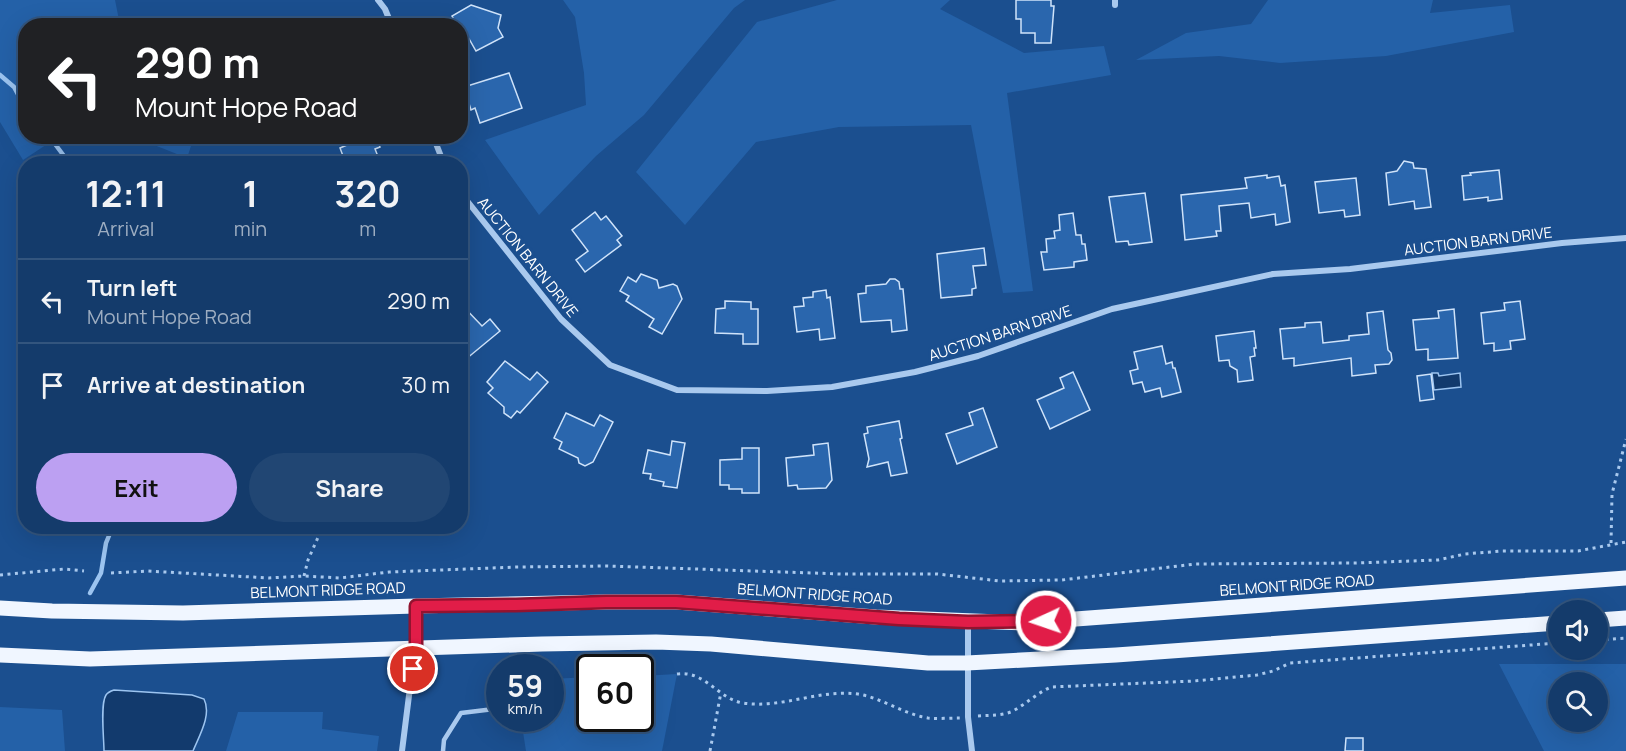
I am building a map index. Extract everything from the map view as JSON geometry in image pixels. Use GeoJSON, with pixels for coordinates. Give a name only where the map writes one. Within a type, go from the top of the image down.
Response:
{"type":"FeatureCollection","features":[{"type":"Feature","properties":{"kind":"main road","name":"BELMONT RIDGE ROAD"},"geometry":{"type":"LineString","coordinates":[[0,608],[183,613],[416,606],[676,602],[876,617],[1022,623],[1626,578]]}},
{"type":"Feature","properties":{"kind":"main road"},"geometry":{"type":"LineString","coordinates":[[1608,619],[1626,618]]}},
{"type":"Feature","properties":{"kind":"main road"},"geometry":{"type":"LineString","coordinates":[[0,655],[90,659],[611,642],[711,644],[928,663],[967,663],[1128,654],[1548,624]]}},
{"type":"Feature","properties":{"kind":"street"},"geometry":{"type":"LineString","coordinates":[[378,0],[389,18]]}},
{"type":"Feature","properties":{"kind":"street","name":"AUCTION BARN DRIVE"},"geometry":{"type":"LineString","coordinates":[[468,202],[561,319],[610,365],[677,390],[766,391],[832,387],[957,362],[1112,309],[1273,274],[1350,269],[1562,243],[1626,238]]}},
{"type":"Feature","properties":{"kind":"street"},"geometry":{"type":"LineString","coordinates":[[402,751],[416,648],[416,606]]}},
{"type":"Feature","properties":{"kind":"street"},"geometry":{"type":"LineString","coordinates":[[968,622],[968,717],[972,751]]}},
{"type":"Feature","properties":{"kind":"lane"},"geometry":{"type":"LineString","coordinates":[[443,751],[444,740],[461,713],[486,710]]}},
{"type":"Feature","properties":{"kind":"path"},"geometry":{"type":"LineString","coordinates":[[1611,543],[1612,494],[1626,439]]}},
{"type":"Feature","properties":{"kind":"path"},"geometry":{"type":"LineString","coordinates":[[304,576],[319,534]]}},
{"type":"Feature","properties":{"kind":"path"},"geometry":{"type":"LineString","coordinates":[[111,573],[148,571],[269,578],[304,576],[340,578],[389,572],[607,566],[841,574],[937,574],[1000,581],[1062,580],[1195,564],[1428,561],[1502,550],[1578,551],[1626,542]]}},
{"type":"Feature","properties":{"kind":"path"},"geometry":{"type":"LineString","coordinates":[[0,575],[64,569],[84,571]]}},
{"type":"Feature","properties":{"kind":"path"},"geometry":{"type":"LineString","coordinates":[[1608,639],[1626,638]]}},
{"type":"Feature","properties":{"kind":"path"},"geometry":{"type":"LineString","coordinates":[[677,674],[695,675],[740,702],[757,704],[834,693],[858,694],[928,718],[968,717],[1000,715],[1012,711],[1040,692],[1058,686],[1194,681],[1257,675],[1290,663],[1548,644]]}},
{"type":"Feature","properties":{"kind":"path"},"geometry":{"type":"LineString","coordinates":[[710,751],[721,692]]}},
{"type":"Feature","properties":{"kind":"shaded area"},"geometry":{"type":"Polygon","coordinates":[[[0,0],[115,0],[119,18],[18,18],[18,144],[47,144],[29,156],[21,156],[0,122],[0,0]]]}},
{"type":"Feature","properties":{"kind":"shaded area"},"geometry":{"type":"Polygon","coordinates":[[[563,0],[745,0],[734,8],[644,115],[596,156],[539,215],[485,140],[586,105],[584,73],[575,17],[563,0]]]}},
{"type":"Feature","properties":{"kind":"shaded area"},"geometry":{"type":"Polygon","coordinates":[[[837,0],[950,0],[940,9],[1024,53],[1104,46],[1111,75],[1007,93],[1033,291],[1003,293],[971,125],[839,127],[756,142],[685,225],[636,172],[757,22],[837,0]]]}},
{"type":"Feature","properties":{"kind":"shaded area"},"geometry":{"type":"Polygon","coordinates":[[[1268,0],[1433,0],[1430,13],[1510,5],[1514,32],[1386,56],[1280,63],[1219,56],[1136,60],[1186,33],[1251,24],[1268,0]]]}},
{"type":"Feature","properties":{"kind":"shaded area"},"geometry":{"type":"Polygon","coordinates":[[[152,144],[191,144],[188,156],[152,144]]]}},
{"type":"Feature","properties":{"kind":"shaded area"},"geometry":{"type":"Polygon","coordinates":[[[1432,373],[1438,373],[1439,376],[1460,373],[1461,387],[1434,390],[1432,373]]]}},
{"type":"Feature","properties":{"kind":"shaded area"},"geometry":{"type":"Polygon","coordinates":[[[1499,664],[1626,664],[1626,751],[1544,751],[1499,664]]]}},
{"type":"Feature","properties":{"kind":"shaded area"},"geometry":{"type":"Polygon","coordinates":[[[677,674],[662,751],[526,751],[523,732],[564,732],[564,678],[576,678],[576,732],[654,732],[654,675],[677,674]]]}},
{"type":"Feature","properties":{"kind":"shaded area"},"geometry":{"type":"Polygon","coordinates":[[[114,690],[192,695],[204,699],[206,719],[193,751],[104,751],[104,699],[114,690]]]}},
{"type":"Feature","properties":{"kind":"shaded area"},"geometry":{"type":"Polygon","coordinates":[[[0,707],[62,710],[65,751],[0,751],[0,707]]]}},
{"type":"Feature","properties":{"kind":"shaded area"},"geometry":{"type":"Polygon","coordinates":[[[238,712],[323,712],[322,729],[379,736],[377,751],[226,751],[238,712]]]}},
{"type":"Feature","properties":{"kind":"building"},"geometry":{"type":"Polygon","coordinates":[[[1016,0],[1051,0],[1051,6],[1054,6],[1051,43],[1035,43],[1035,33],[1021,33],[1021,19],[1016,19],[1016,0]]]}},
{"type":"Feature","properties":{"kind":"building"},"geometry":{"type":"Polygon","coordinates":[[[471,5],[501,15],[498,28],[503,37],[476,51],[468,37],[468,18],[453,18],[452,16],[471,5]]]}},
{"type":"Feature","properties":{"kind":"building"},"geometry":{"type":"Polygon","coordinates":[[[509,73],[522,108],[480,123],[475,108],[471,110],[468,86],[509,73]]]}},
{"type":"Feature","properties":{"kind":"building"},"geometry":{"type":"Polygon","coordinates":[[[349,144],[379,144],[380,147],[375,149],[378,156],[343,156],[340,148],[349,144]]]}},
{"type":"Feature","properties":{"kind":"building"},"geometry":{"type":"Polygon","coordinates":[[[1404,161],[1413,163],[1414,168],[1426,169],[1431,207],[1415,209],[1414,201],[1389,205],[1386,173],[1397,171],[1404,161]]]}},
{"type":"Feature","properties":{"kind":"building"},"geometry":{"type":"Polygon","coordinates":[[[1499,170],[1502,199],[1488,201],[1488,197],[1464,200],[1462,176],[1499,170]]]}},
{"type":"Feature","properties":{"kind":"building"},"geometry":{"type":"Polygon","coordinates":[[[1267,175],[1267,178],[1279,176],[1281,186],[1285,185],[1290,222],[1276,225],[1275,214],[1251,218],[1249,203],[1219,206],[1221,231],[1216,231],[1217,236],[1185,240],[1181,195],[1247,188],[1245,178],[1267,175]]]}},
{"type":"Feature","properties":{"kind":"building"},"geometry":{"type":"Polygon","coordinates":[[[1356,178],[1360,215],[1345,217],[1344,210],[1319,213],[1315,182],[1356,178]]]}},
{"type":"Feature","properties":{"kind":"building"},"geometry":{"type":"Polygon","coordinates":[[[1145,193],[1152,242],[1129,245],[1128,241],[1116,242],[1109,197],[1145,193]]]}},
{"type":"Feature","properties":{"kind":"building"},"geometry":{"type":"Polygon","coordinates":[[[595,212],[601,220],[606,216],[622,236],[617,240],[621,245],[585,272],[576,260],[588,251],[572,230],[595,212]]]}},
{"type":"Feature","properties":{"kind":"building"},"geometry":{"type":"Polygon","coordinates":[[[1073,213],[1076,235],[1081,235],[1082,244],[1085,244],[1087,260],[1074,262],[1074,267],[1044,270],[1041,252],[1047,252],[1046,239],[1055,238],[1054,231],[1060,230],[1059,215],[1073,213]]]}},
{"type":"Feature","properties":{"kind":"building"},"geometry":{"type":"Polygon","coordinates":[[[984,248],[986,265],[973,266],[976,288],[972,289],[972,295],[941,298],[937,254],[984,248]]]}},
{"type":"Feature","properties":{"kind":"building"},"geometry":{"type":"Polygon","coordinates":[[[641,274],[657,280],[659,288],[673,284],[677,286],[682,299],[662,334],[649,327],[654,319],[626,301],[629,296],[620,291],[628,277],[636,282],[641,274]]]}},
{"type":"Feature","properties":{"kind":"building"},"geometry":{"type":"Polygon","coordinates":[[[890,279],[899,282],[900,289],[903,289],[907,330],[892,332],[891,320],[861,322],[858,294],[866,293],[866,286],[886,284],[890,279]]]}},
{"type":"Feature","properties":{"kind":"building"},"geometry":{"type":"Polygon","coordinates":[[[826,290],[827,298],[830,297],[835,338],[820,340],[819,329],[797,332],[794,307],[804,306],[803,298],[813,297],[813,292],[826,290]]]}},
{"type":"Feature","properties":{"kind":"building"},"geometry":{"type":"Polygon","coordinates":[[[725,301],[751,302],[751,309],[758,309],[758,344],[743,344],[743,334],[715,333],[716,309],[725,308],[725,301]]]}},
{"type":"Feature","properties":{"kind":"building"},"geometry":{"type":"Polygon","coordinates":[[[1520,301],[1525,339],[1510,341],[1511,349],[1494,351],[1494,343],[1484,344],[1481,313],[1505,310],[1504,303],[1520,301]]]}},
{"type":"Feature","properties":{"kind":"building"},"geometry":{"type":"Polygon","coordinates":[[[1454,309],[1458,358],[1428,360],[1428,349],[1416,350],[1413,320],[1439,318],[1438,311],[1454,309]]]}},
{"type":"Feature","properties":{"kind":"building"},"geometry":{"type":"Polygon","coordinates":[[[468,311],[482,326],[490,319],[500,331],[468,357],[468,311]]]}},
{"type":"Feature","properties":{"kind":"building"},"geometry":{"type":"Polygon","coordinates":[[[1383,311],[1388,350],[1392,360],[1389,364],[1375,365],[1376,373],[1352,376],[1351,358],[1294,366],[1294,358],[1283,359],[1280,329],[1305,327],[1305,323],[1321,322],[1323,343],[1349,340],[1349,336],[1369,334],[1367,313],[1383,311]]]}},
{"type":"Feature","properties":{"kind":"building"},"geometry":{"type":"Polygon","coordinates":[[[1254,331],[1255,356],[1250,357],[1253,380],[1238,382],[1237,370],[1230,366],[1229,360],[1219,361],[1216,336],[1254,331]]]}},
{"type":"Feature","properties":{"kind":"building"},"geometry":{"type":"Polygon","coordinates":[[[1162,346],[1166,364],[1172,362],[1175,368],[1181,392],[1162,397],[1160,388],[1145,392],[1142,382],[1133,384],[1130,371],[1138,369],[1134,352],[1162,346]]]}},
{"type":"Feature","properties":{"kind":"building"},"geometry":{"type":"Polygon","coordinates":[[[505,361],[530,380],[537,372],[548,382],[520,413],[517,411],[511,418],[504,413],[504,407],[488,393],[493,388],[487,382],[505,361]]]}},
{"type":"Feature","properties":{"kind":"building"},"geometry":{"type":"Polygon","coordinates":[[[1073,372],[1090,410],[1050,429],[1037,400],[1064,388],[1060,378],[1073,372]]]}},
{"type":"Feature","properties":{"kind":"building"},"geometry":{"type":"Polygon","coordinates":[[[1431,374],[1434,399],[1420,401],[1417,376],[1431,374]]]}},
{"type":"Feature","properties":{"kind":"building"},"geometry":{"type":"Polygon","coordinates":[[[983,408],[997,447],[957,464],[946,434],[973,425],[969,413],[983,408]]]}},
{"type":"Feature","properties":{"kind":"building"},"geometry":{"type":"Polygon","coordinates":[[[566,413],[594,426],[600,415],[613,422],[593,462],[585,466],[579,463],[578,458],[559,449],[562,442],[554,438],[566,413]]]}},
{"type":"Feature","properties":{"kind":"building"},"geometry":{"type":"Polygon","coordinates":[[[899,421],[907,473],[891,476],[888,462],[867,467],[869,459],[864,434],[868,433],[867,427],[899,421]]]}},
{"type":"Feature","properties":{"kind":"building"},"geometry":{"type":"Polygon","coordinates":[[[672,441],[685,443],[677,488],[663,486],[664,482],[650,479],[651,474],[643,473],[648,450],[670,455],[672,441]]]}},
{"type":"Feature","properties":{"kind":"building"},"geometry":{"type":"Polygon","coordinates":[[[828,443],[832,480],[826,488],[798,489],[797,485],[788,486],[786,458],[814,455],[813,445],[828,443]]]}},
{"type":"Feature","properties":{"kind":"building"},"geometry":{"type":"Polygon","coordinates":[[[742,448],[759,448],[759,493],[742,493],[742,489],[729,489],[729,485],[720,485],[720,460],[742,459],[742,448]]]}},
{"type":"Feature","properties":{"kind":"building"},"geometry":{"type":"Polygon","coordinates":[[[1346,738],[1363,738],[1363,751],[1345,751],[1346,738]]]}},
{"type":"Feature","properties":{"kind":"waterway"},"geometry":{"type":"LineString","coordinates":[[0,75],[14,87],[18,94]]}},
{"type":"Feature","properties":{"kind":"waterway"},"geometry":{"type":"LineString","coordinates":[[55,144],[64,156]]}},
{"type":"Feature","properties":{"kind":"waterway"},"geometry":{"type":"LineString","coordinates":[[90,593],[101,573],[110,534]]}},
{"type":"Feature","properties":{"kind":"route"},"geometry":{"type":"LineString","coordinates":[[413,669],[416,648],[416,606],[676,602],[899,619],[1022,623],[1046,621]]}}]}
